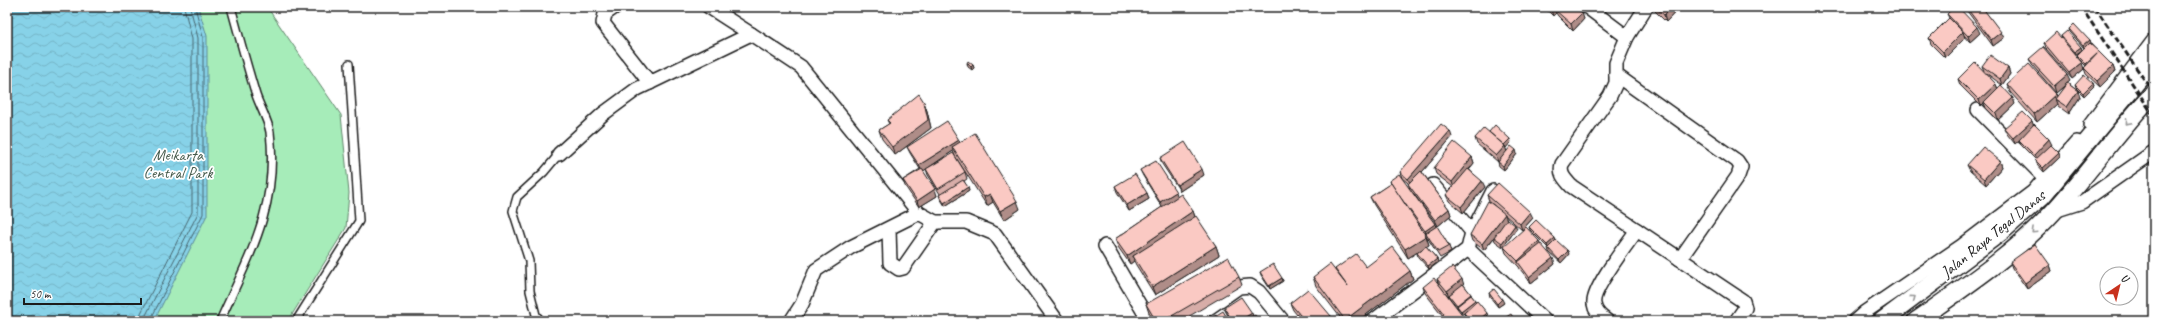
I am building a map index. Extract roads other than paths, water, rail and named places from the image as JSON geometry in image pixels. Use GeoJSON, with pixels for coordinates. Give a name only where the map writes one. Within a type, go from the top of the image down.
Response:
{"type":"FeatureCollection","features":[{"type":"Feature","properties":{"kind":"street"},"geometry":{"type":"LineString","coordinates":[[615,7],[606,14],[603,22],[650,83]]}},
{"type":"Feature","properties":{"kind":"street"},"geometry":{"type":"LineString","coordinates":[[709,7],[801,68],[919,213],[935,222],[966,222],[995,234],[1057,321]]}},
{"type":"Feature","properties":{"kind":"street"},"geometry":{"type":"LineString","coordinates":[[1587,7],[1628,37]]}},
{"type":"Feature","properties":{"kind":"street"},"geometry":{"type":"LineString","coordinates":[[1646,7],[1628,37],[1616,63],[1616,83],[1610,96],[1562,164],[1560,170],[1564,178],[1571,186],[1743,301],[1745,308],[1736,321]]}},
{"type":"Feature","properties":{"kind":"street"},"geometry":{"type":"LineString","coordinates":[[559,154],[603,114],[637,89],[751,34]]}},
{"type":"Feature","properties":{"kind":"street"},"geometry":{"type":"LineString","coordinates":[[1855,321],[1865,312],[1963,245],[2033,192],[2087,130],[2154,40]]}},
{"type":"Feature","properties":{"kind":"street","name":"Jalan Raya Tegal Danas"},"geometry":{"type":"LineString","coordinates":[[1882,321],[2001,232],[2042,196],[2154,61]]}},
{"type":"Feature","properties":{"kind":"street"},"geometry":{"type":"LineString","coordinates":[[1616,75],[1737,161],[1741,167],[1738,176],[1680,259]]}},
{"type":"Feature","properties":{"kind":"street","name":"Jalan Raya Tegal Danas"},"geometry":{"type":"LineString","coordinates":[[1916,321],[2016,247],[2054,211],[2127,122],[2154,93]]}},
{"type":"Feature","properties":{"kind":"street"},"geometry":{"type":"LineString","coordinates":[[1978,110],[2045,178]]}},
{"type":"Feature","properties":{"kind":"street"},"geometry":{"type":"LineString","coordinates":[[2054,211],[2082,202],[2152,153]]}},
{"type":"Feature","properties":{"kind":"street"},"geometry":{"type":"LineString","coordinates":[[1433,185],[1472,232]]}},
{"type":"Feature","properties":{"kind":"street"},"geometry":{"type":"LineString","coordinates":[[1373,321],[1468,250],[1472,232],[1492,190]]}},
{"type":"Feature","properties":{"kind":"street"},"geometry":{"type":"LineString","coordinates":[[791,321],[802,304],[816,270],[851,247],[919,213]]}},
{"type":"Feature","properties":{"kind":"street"},"geometry":{"type":"LineString","coordinates":[[889,229],[890,263],[899,269],[903,268],[935,222]]}},
{"type":"Feature","properties":{"kind":"street"},"geometry":{"type":"LineString","coordinates":[[1607,321],[1597,312],[1594,298],[1599,285],[1637,230]]}},
{"type":"Feature","properties":{"kind":"street"},"geometry":{"type":"LineString","coordinates":[[1105,246],[1149,321]]}},
{"type":"Feature","properties":{"kind":"street"},"geometry":{"type":"LineString","coordinates":[[1468,250],[1545,321]]}},
{"type":"Feature","properties":{"kind":"street"},"geometry":{"type":"LineString","coordinates":[[1190,321],[1239,287],[1250,286],[1259,292],[1283,321]]}},
{"type":"Feature","properties":{"kind":"lane"},"geometry":{"type":"LineString","coordinates":[[220,321],[258,237],[270,196],[272,163],[269,130],[256,97],[231,7]]}},
{"type":"Feature","properties":{"kind":"lane"},"geometry":{"type":"LineString","coordinates":[[296,321],[359,221],[349,64]]}},
{"type":"Feature","properties":{"kind":"lane"},"geometry":{"type":"LineString","coordinates":[[541,321],[536,315],[530,291],[529,261],[513,211],[517,197],[544,172],[559,154]]}},
{"type":"Feature","properties":{"kind":"water","name":"Meikarta Central Park"},"geometry":{"type":"Polygon","coordinates":[[[7,7],[198,7],[207,36],[207,215],[154,321],[7,321],[7,7]]]}},
{"type":"Feature","properties":{"kind":"railway"},"geometry":{"type":"LineString","coordinates":[[2081,7],[2154,116]]}},
{"type":"Feature","properties":{"kind":"railway"},"geometry":{"type":"LineString","coordinates":[[2095,7],[2154,94]]}}]}
